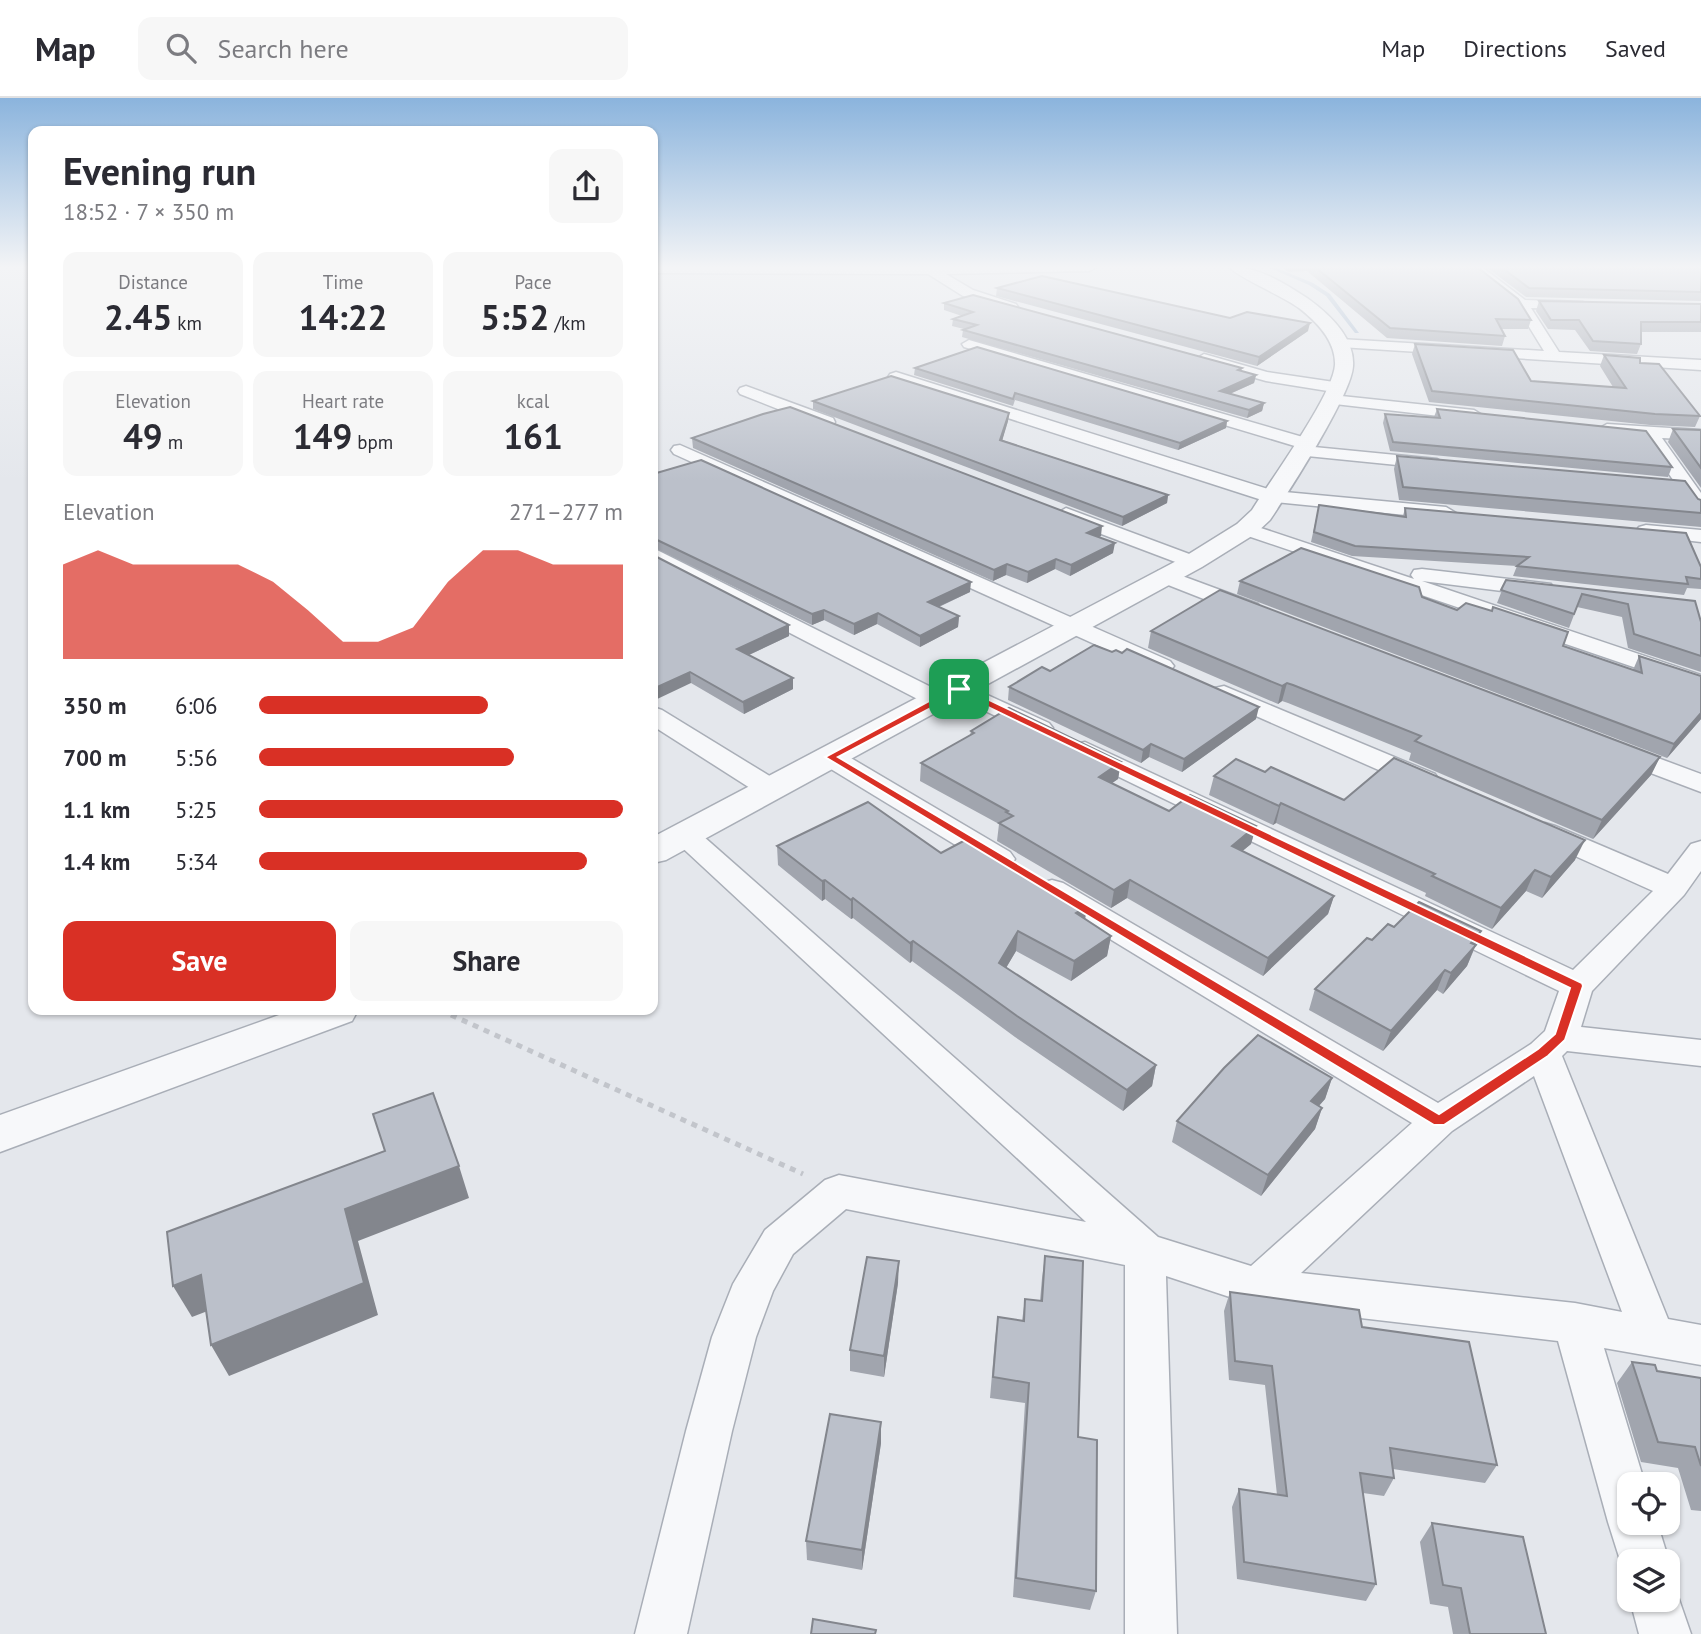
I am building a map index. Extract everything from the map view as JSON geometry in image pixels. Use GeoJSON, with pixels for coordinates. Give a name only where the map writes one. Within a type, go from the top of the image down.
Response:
{"type":"FeatureCollection","features":[{"type":"Feature","properties":{"kind":"street"},"geometry":{"type":"LineString","coordinates":[[658,849],[1074,628],[1193,562],[1246,529],[1261,515],[1305,447],[1333,394],[1344,366],[1335,339]]}},
{"type":"Feature","properties":{"kind":"street"},"geometry":{"type":"LineString","coordinates":[[1544,339],[1555,357]]}},
{"type":"Feature","properties":{"kind":"street"},"geometry":{"type":"LineString","coordinates":[[969,344],[1305,447],[1453,465]]}},
{"type":"Feature","properties":{"kind":"street"},"geometry":{"type":"LineString","coordinates":[[1339,344],[1701,365]]}},
{"type":"Feature","properties":{"kind":"street"},"geometry":{"type":"LineString","coordinates":[[1186,354],[1333,394],[1498,418]]}},
{"type":"Feature","properties":{"kind":"street"},"geometry":{"type":"LineString","coordinates":[[896,377],[1272,497],[1466,514]]}},
{"type":"Feature","properties":{"kind":"street"},"geometry":{"type":"LineString","coordinates":[[746,391],[848,430]]}},
{"type":"Feature","properties":{"kind":"street"},"geometry":{"type":"LineString","coordinates":[[1595,428],[1701,435]]}},
{"type":"Feature","properties":{"kind":"street"},"geometry":{"type":"LineString","coordinates":[[1650,433],[1701,507]]}},
{"type":"Feature","properties":{"kind":"street"},"geometry":{"type":"LineString","coordinates":[[680,450],[1074,628],[1443,788]]}},
{"type":"Feature","properties":{"kind":"street"},"geometry":{"type":"LineString","coordinates":[[1658,484],[1685,487]]}},
{"type":"Feature","properties":{"kind":"street"},"geometry":{"type":"LineString","coordinates":[[1052,508],[1193,562]]}},
{"type":"Feature","properties":{"kind":"street"},"geometry":{"type":"LineString","coordinates":[[1246,529],[1701,683]]}},
{"type":"Feature","properties":{"kind":"street"},"geometry":{"type":"LineString","coordinates":[[1632,529],[1701,536]]}},
{"type":"Feature","properties":{"kind":"street"},"geometry":{"type":"LineString","coordinates":[[658,556],[948,695],[1577,986]]}},
{"type":"Feature","properties":{"kind":"street"},"geometry":{"type":"LineString","coordinates":[[1366,569],[1567,591]]}},
{"type":"Feature","properties":{"kind":"street"},"geometry":{"type":"LineString","coordinates":[[1166,576],[1270,617]]}},
{"type":"Feature","properties":{"kind":"street"},"geometry":{"type":"LineString","coordinates":[[658,718],[771,789]]}},
{"type":"Feature","properties":{"kind":"street"},"geometry":{"type":"LineString","coordinates":[[1597,743],[1701,784]]}},
{"type":"Feature","properties":{"kind":"street"},"geometry":{"type":"LineString","coordinates":[[830,757],[1439,1121]]}},
{"type":"Feature","properties":{"kind":"street"},"geometry":{"type":"LineString","coordinates":[[1520,821],[1673,888]]}},
{"type":"Feature","properties":{"kind":"street"},"geometry":{"type":"LineString","coordinates":[[685,835],[1145,1251],[1150,1634]]}},
{"type":"Feature","properties":{"kind":"street"},"geometry":{"type":"LineString","coordinates":[[1257,1287],[1439,1121],[1552,1045],[1577,986],[1673,888],[1701,850]]}},
{"type":"Feature","properties":{"kind":"street"},"geometry":{"type":"LineString","coordinates":[[0,1134],[323,1015]]}},
{"type":"Feature","properties":{"kind":"street"},"geometry":{"type":"LineString","coordinates":[[1552,1045],[1701,1053]]}},
{"type":"Feature","properties":{"kind":"street"},"geometry":{"type":"LineString","coordinates":[[1552,1045],[1654,1338]]}},
{"type":"Feature","properties":{"kind":"street"},"geometry":{"type":"LineString","coordinates":[[661,1634],[709,1431],[734,1337],[754,1284],[779,1241],[839,1191],[1145,1251],[1257,1287],[1575,1324],[1701,1345]]}},
{"type":"Feature","properties":{"kind":"street"},"geometry":{"type":"LineString","coordinates":[[1575,1324],[1618,1472]]}},
{"type":"Feature","properties":{"kind":"street"},"geometry":{"type":"LineString","coordinates":[[1659,1612],[1665,1634]]}},
{"type":"Feature","properties":{"kind":"path"},"geometry":{"type":"LineString","coordinates":[[451,1015],[839,1191]]}},
{"type":"Feature","properties":{"kind":"building"},"geometry":{"type":"Polygon","coordinates":[[[994,339],[1134,339],[1242,368],[1238,370],[1256,375],[1220,391],[1264,403],[1249,410],[994,339]]]}},
{"type":"Feature","properties":{"kind":"building"},"geometry":{"type":"Polygon","coordinates":[[[1189,339],[1286,339],[1259,357],[1189,339]]]}},
{"type":"Feature","properties":{"kind":"building"},"geometry":{"type":"Polygon","coordinates":[[[1591,339],[1641,339],[1641,344],[1593,341],[1591,339]]]}},
{"type":"Feature","properties":{"kind":"building"},"geometry":{"type":"Polygon","coordinates":[[[1415,344],[1513,350],[1531,381],[1626,388],[1604,355],[1640,358],[1640,363],[1659,364],[1700,416],[1655,414],[1432,391],[1415,344]]]}},
{"type":"Feature","properties":{"kind":"building"},"geometry":{"type":"Polygon","coordinates":[[[977,347],[1227,421],[1180,443],[1015,393],[1013,399],[915,368],[977,347]]]}},
{"type":"Feature","properties":{"kind":"building"},"geometry":{"type":"Polygon","coordinates":[[[891,376],[1009,413],[1000,440],[1168,495],[1123,517],[813,401],[891,376]]]}},
{"type":"Feature","properties":{"kind":"building"},"geometry":{"type":"Polygon","coordinates":[[[790,407],[1102,526],[1087,533],[1115,543],[1071,565],[1056,559],[1028,572],[1007,564],[994,570],[692,438],[790,407]]]}},
{"type":"Feature","properties":{"kind":"building"},"geometry":{"type":"Polygon","coordinates":[[[1437,409],[1646,431],[1672,467],[1393,442],[1385,414],[1440,418],[1437,409]]]}},
{"type":"Feature","properties":{"kind":"building"},"geometry":{"type":"Polygon","coordinates":[[[1673,429],[1701,430],[1701,468],[1673,429]]]}},
{"type":"Feature","properties":{"kind":"building"},"geometry":{"type":"Polygon","coordinates":[[[1397,456],[1685,481],[1701,500],[1701,513],[1403,487],[1397,456]]]}},
{"type":"Feature","properties":{"kind":"building"},"geometry":{"type":"Polygon","coordinates":[[[701,460],[971,582],[928,602],[959,616],[920,636],[878,613],[854,624],[824,610],[812,614],[658,540],[658,473],[701,460]]]}},
{"type":"Feature","properties":{"kind":"building"},"geometry":{"type":"Polygon","coordinates":[[[1319,505],[1406,517],[1405,508],[1686,533],[1701,567],[1701,579],[1686,577],[1688,584],[1517,566],[1529,557],[1355,546],[1314,532],[1319,505]]]}},
{"type":"Feature","properties":{"kind":"building"},"geometry":{"type":"Polygon","coordinates":[[[1301,548],[1419,587],[1422,597],[1457,610],[1466,603],[1492,611],[1493,607],[1568,632],[1563,646],[1642,673],[1639,656],[1701,676],[1701,713],[1674,744],[1240,581],[1301,548]]]}},
{"type":"Feature","properties":{"kind":"building"},"geometry":{"type":"Polygon","coordinates":[[[658,558],[789,625],[737,649],[793,678],[743,702],[690,672],[658,687],[658,558]]]}},
{"type":"Feature","properties":{"kind":"building"},"geometry":{"type":"Polygon","coordinates":[[[1506,580],[1695,601],[1701,622],[1701,656],[1634,634],[1628,604],[1582,594],[1574,614],[1501,590],[1506,580]]]}},
{"type":"Feature","properties":{"kind":"building"},"geometry":{"type":"Polygon","coordinates":[[[1220,590],[1660,757],[1602,820],[1415,741],[1421,736],[1293,685],[1287,683],[1282,686],[1151,631],[1220,590]]]}},
{"type":"Feature","properties":{"kind":"building"},"geometry":{"type":"Polygon","coordinates":[[[1094,645],[1112,652],[1116,650],[1122,653],[1127,649],[1259,707],[1184,759],[1151,744],[1143,750],[1009,687],[1042,667],[1050,671],[1094,645]]]}},
{"type":"Feature","properties":{"kind":"building"},"geometry":{"type":"Polygon","coordinates":[[[1009,708],[1121,762],[1099,777],[1169,811],[1190,795],[1256,826],[1232,846],[1334,896],[1268,958],[1130,880],[1114,890],[999,823],[1013,816],[1006,812],[1008,811],[921,763],[974,733],[971,731],[1009,708]]]}},
{"type":"Feature","properties":{"kind":"building"},"geometry":{"type":"Polygon","coordinates":[[[1394,758],[1585,840],[1551,877],[1535,870],[1501,908],[1432,876],[1435,874],[1281,803],[1279,806],[1214,776],[1236,759],[1265,772],[1271,767],[1344,800],[1394,758]]]}},
{"type":"Feature","properties":{"kind":"building"},"geometry":{"type":"Polygon","coordinates":[[[868,802],[941,853],[971,837],[1087,906],[1076,913],[1111,936],[1074,961],[1018,931],[999,963],[1156,1065],[1127,1090],[1017,1016],[913,941],[910,943],[853,898],[851,900],[825,880],[822,881],[777,846],[868,802]]]}},
{"type":"Feature","properties":{"kind":"building"},"geometry":{"type":"Polygon","coordinates":[[[1419,902],[1481,931],[1471,943],[1476,945],[1451,973],[1445,970],[1391,1031],[1315,989],[1367,938],[1372,940],[1388,924],[1394,927],[1419,902]]]}},
{"type":"Feature","properties":{"kind":"building"},"geometry":{"type":"Polygon","coordinates":[[[1258,1035],[1332,1078],[1311,1101],[1322,1108],[1268,1175],[1177,1121],[1224,1068],[1258,1035]]]}},
{"type":"Feature","properties":{"kind":"building"},"geometry":{"type":"Polygon","coordinates":[[[433,1093],[459,1166],[345,1209],[364,1283],[211,1345],[201,1275],[173,1286],[167,1232],[385,1151],[373,1114],[433,1093]]]}},
{"type":"Feature","properties":{"kind":"building"},"geometry":{"type":"Polygon","coordinates":[[[1045,1256],[1083,1261],[1078,1437],[1097,1440],[1096,1591],[1016,1578],[1029,1383],[993,1377],[998,1317],[1024,1321],[1025,1299],[1042,1301],[1045,1256]]]}},
{"type":"Feature","properties":{"kind":"building"},"geometry":{"type":"Polygon","coordinates":[[[867,1257],[899,1261],[884,1356],[850,1350],[867,1257]]]}},
{"type":"Feature","properties":{"kind":"building"},"geometry":{"type":"Polygon","coordinates":[[[1230,1292],[1359,1310],[1362,1327],[1469,1342],[1497,1465],[1390,1448],[1394,1478],[1360,1473],[1376,1584],[1244,1562],[1239,1489],[1287,1496],[1272,1366],[1235,1361],[1230,1292]]]}},
{"type":"Feature","properties":{"kind":"building"},"geometry":{"type":"Polygon","coordinates":[[[1632,1362],[1655,1365],[1657,1371],[1701,1378],[1701,1466],[1695,1447],[1658,1442],[1632,1362]]]}},
{"type":"Feature","properties":{"kind":"building"},"geometry":{"type":"Polygon","coordinates":[[[830,1414],[881,1422],[862,1550],[806,1541],[830,1414]]]}},
{"type":"Feature","properties":{"kind":"building"},"geometry":{"type":"Polygon","coordinates":[[[1432,1523],[1523,1537],[1546,1634],[1470,1634],[1461,1588],[1443,1585],[1432,1523]]]}},
{"type":"Feature","properties":{"kind":"building"},"geometry":{"type":"Polygon","coordinates":[[[813,1619],[876,1630],[875,1634],[811,1634],[813,1619]]]}},
{"type":"Feature","properties":{"kind":"route"},"geometry":{"type":"LineString","coordinates":[[959,689],[1577,986],[1560,1037],[1543,1053],[1439,1121],[830,757],[959,689]]}}]}
